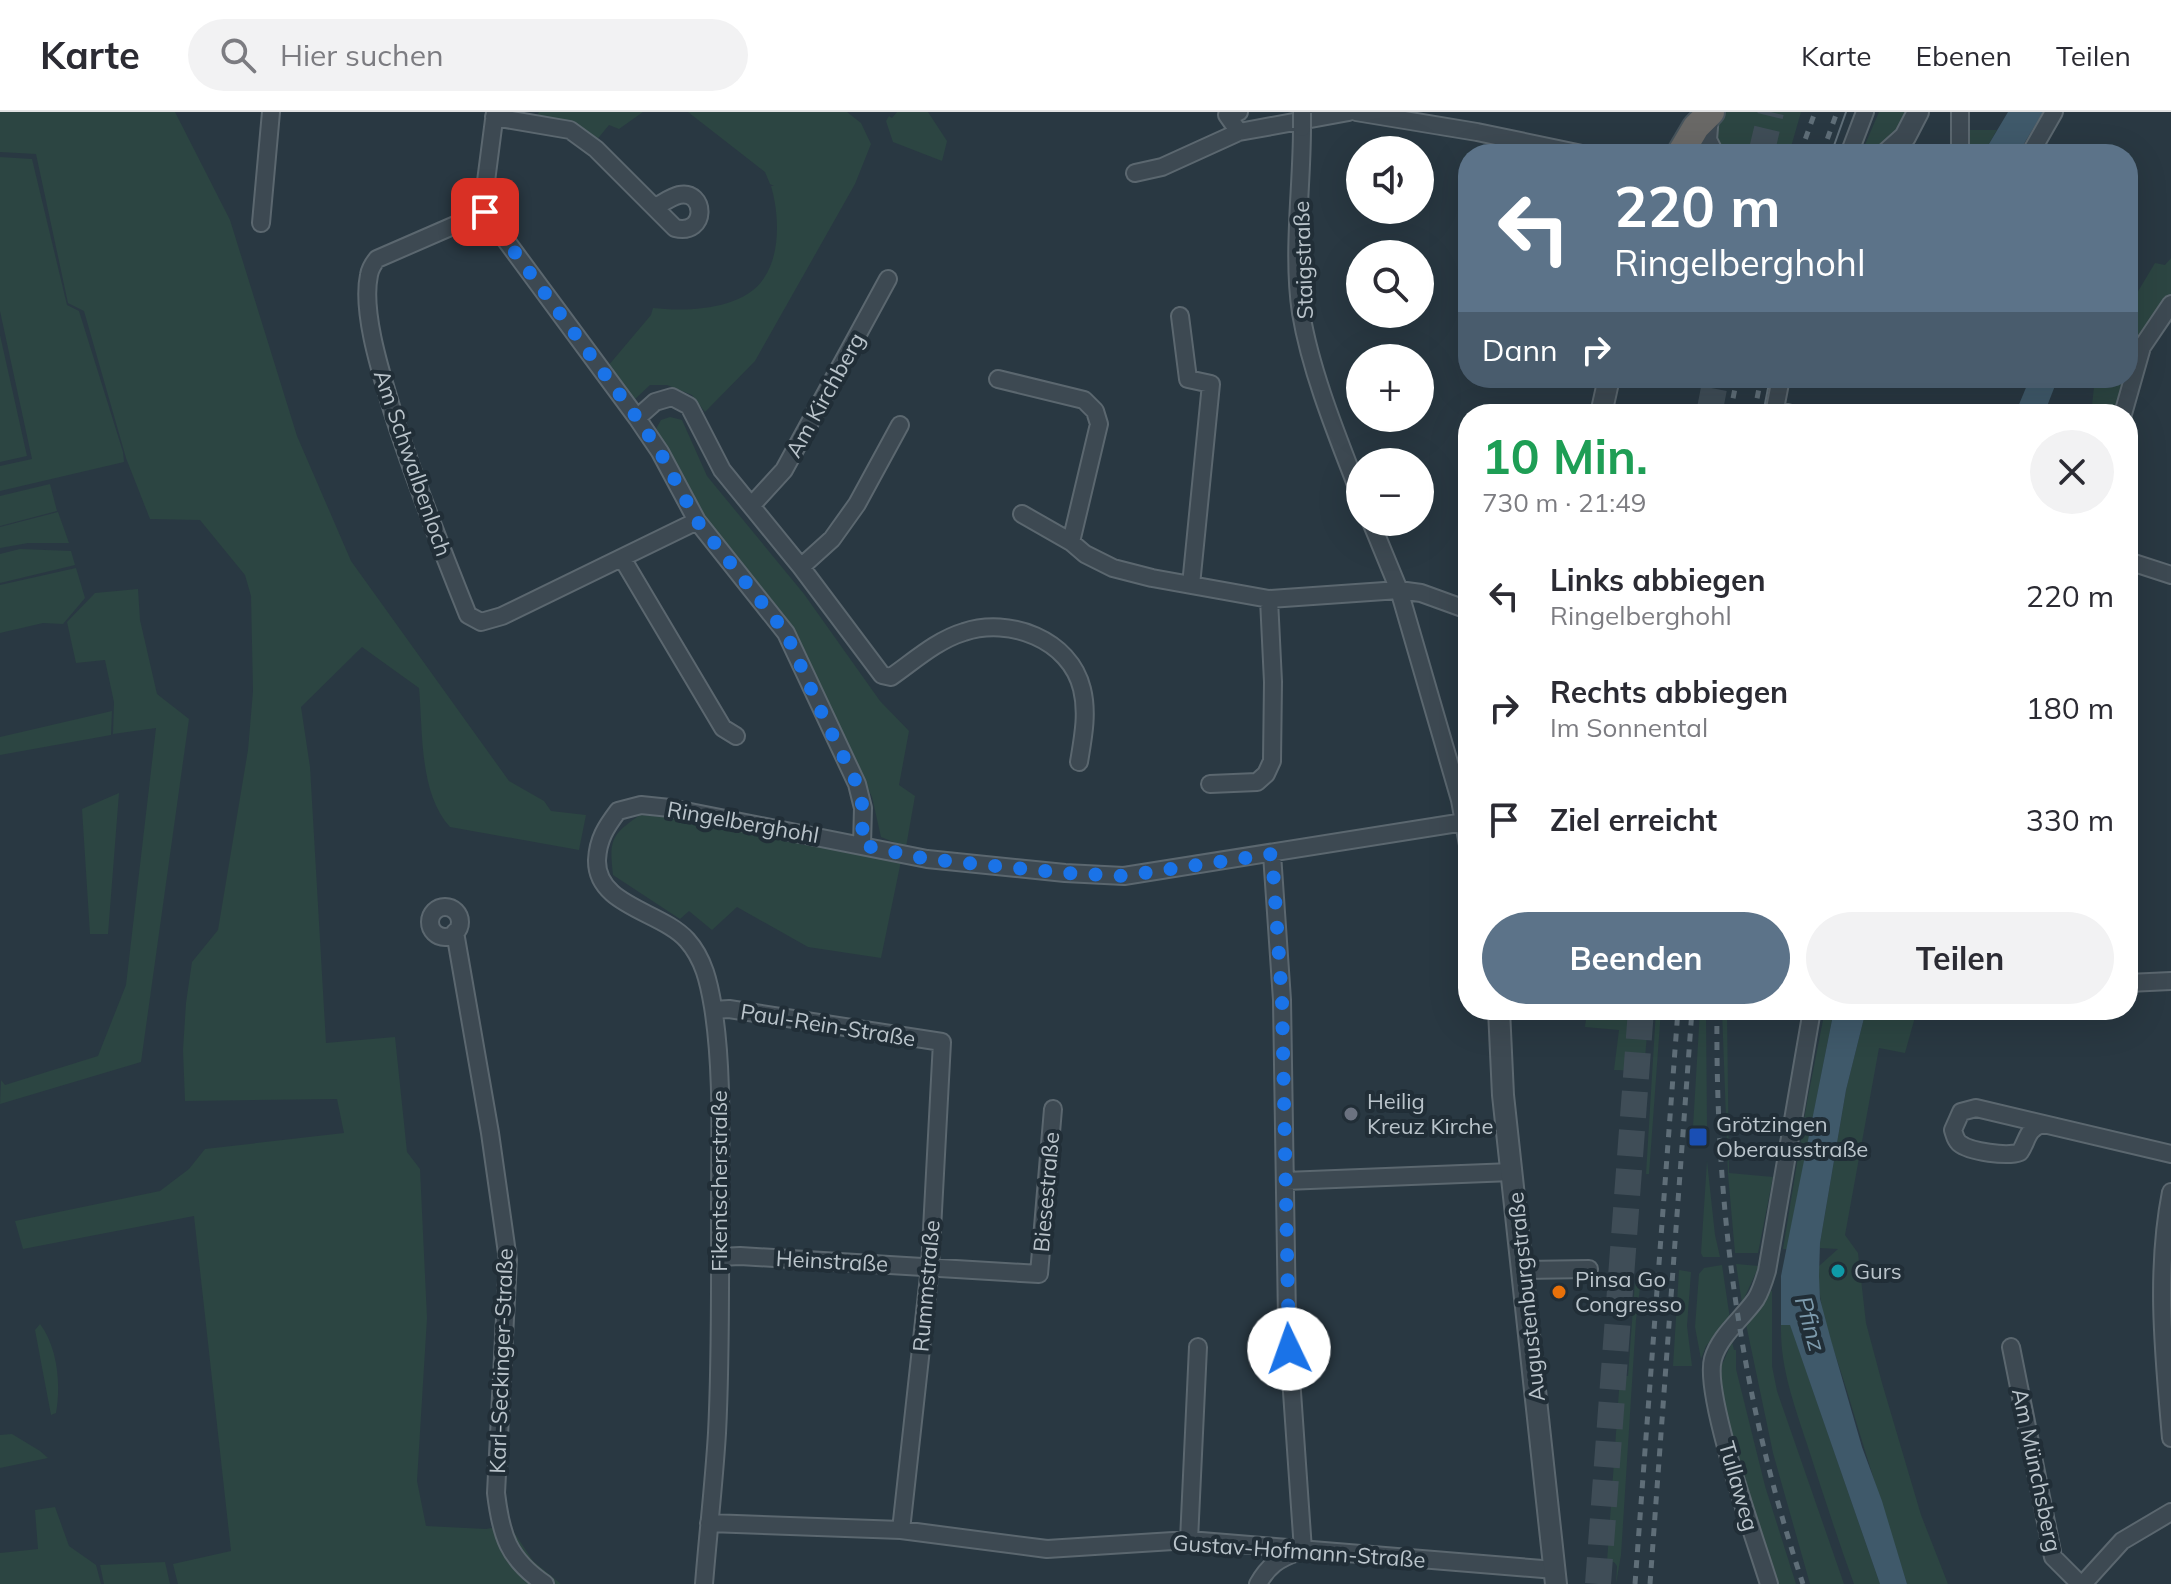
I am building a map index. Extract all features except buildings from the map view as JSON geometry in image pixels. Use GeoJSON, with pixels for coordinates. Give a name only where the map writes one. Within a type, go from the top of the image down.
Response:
{"type":"FeatureCollection","features":[{"type":"Feature","properties":{"kind":"highway"},"geometry":{"type":"LineString","coordinates":[[1673,144],[1703,113]]}},
{"type":"Feature","properties":{"kind":"highway"},"geometry":{"type":"LineString","coordinates":[[1686,144],[1703,113]]}},
{"type":"Feature","properties":{"kind":"street"},"geometry":{"type":"LineString","coordinates":[[261,223],[271,112]]}},
{"type":"Feature","properties":{"kind":"street"},"geometry":{"type":"LineString","coordinates":[[1135,173],[1162,167],[1239,132],[1349,112]]}},
{"type":"Feature","properties":{"kind":"street"},"geometry":{"type":"LineString","coordinates":[[1356,112],[1534,144]]}},
{"type":"Feature","properties":{"kind":"street"},"geometry":{"type":"LineString","coordinates":[[1853,144],[1865,112]]}},
{"type":"Feature","properties":{"kind":"street"},"geometry":{"type":"LineString","coordinates":[[1897,144],[1905,137],[1918,112]]}},
{"type":"Feature","properties":{"kind":"street"},"geometry":{"type":"LineString","coordinates":[[1960,112],[1960,144]]}},
{"type":"Feature","properties":{"kind":"street"},"geometry":{"type":"LineString","coordinates":[[2036,144],[2054,112]]}},
{"type":"Feature","properties":{"kind":"street"},"geometry":{"type":"LineString","coordinates":[[1230,113],[1239,132]]}},
{"type":"Feature","properties":{"kind":"street"},"geometry":{"type":"LineString","coordinates":[[1703,113],[1708,144]]}},
{"type":"Feature","properties":{"kind":"street"},"geometry":{"type":"LineString","coordinates":[[655,207],[596,149],[570,130],[494,114],[485,212],[637,418],[660,452],[697,521],[786,633],[857,784],[863,808],[862,845]]}},
{"type":"Feature","properties":{"kind":"street","name":"Staigstraße"},"geometry":{"type":"LineString","coordinates":[[1302,118],[1298,246],[1301,310],[1313,362],[1346,455]]}},
{"type":"Feature","properties":{"kind":"street","name":"Am Schwalbenloch"},"geometry":{"type":"LineString","coordinates":[[485,212],[377,259],[369,271],[369,306],[376,353],[421,500],[468,615],[481,622],[502,616],[697,521]]}},
{"type":"Feature","properties":{"kind":"street","name":"Am Kirchberg"},"geometry":{"type":"LineString","coordinates":[[752,505],[784,470],[888,279]]}},
{"type":"Feature","properties":{"kind":"street"},"geometry":{"type":"LineString","coordinates":[[2138,361],[2154,326],[2171,304]]}},
{"type":"Feature","properties":{"kind":"street"},"geometry":{"type":"LineString","coordinates":[[1180,316],[1188,379],[1211,384],[1191,585]]}},
{"type":"Feature","properties":{"kind":"street"},"geometry":{"type":"LineString","coordinates":[[998,379],[1084,400],[1095,411],[1099,424],[1071,542]]}},
{"type":"Feature","properties":{"kind":"street"},"geometry":{"type":"LineString","coordinates":[[637,418],[655,402],[672,397],[689,406],[722,470],[801,567],[882,675],[891,677],[943,640],[984,627],[1022,630],[1060,652],[1082,686],[1085,708],[1079,762]]}},
{"type":"Feature","properties":{"kind":"street"},"geometry":{"type":"LineString","coordinates":[[801,567],[832,539],[857,504],[900,425]]}},
{"type":"Feature","properties":{"kind":"street"},"geometry":{"type":"LineString","coordinates":[[1022,514],[1113,568],[1191,585],[1269,599],[1399,590],[1421,593],[1458,606]]}},
{"type":"Feature","properties":{"kind":"street"},"geometry":{"type":"LineString","coordinates":[[1377,536],[1399,590],[1458,801]]}},
{"type":"Feature","properties":{"kind":"street"},"geometry":{"type":"LineString","coordinates":[[622,558],[723,728],[736,736]]}},
{"type":"Feature","properties":{"kind":"street"},"geometry":{"type":"LineString","coordinates":[[2138,564],[2171,575]]}},
{"type":"Feature","properties":{"kind":"street"},"geometry":{"type":"LineString","coordinates":[[1210,784],[1257,782],[1266,774],[1272,761],[1273,682],[1269,599]]}},
{"type":"Feature","properties":{"kind":"street","name":"Ringelberghohl"},"geometry":{"type":"LineString","coordinates":[[602,832],[618,811],[641,805],[706,814],[927,859],[1124,876],[1458,823]]}},
{"type":"Feature","properties":{"kind":"street","name":"Fikentscherstraße"},"geometry":{"type":"LineString","coordinates":[[602,832],[597,849],[597,869],[604,886],[669,925],[687,940],[706,971],[714,1010],[720,1132],[717,1432],[704,1584]]}},
{"type":"Feature","properties":{"kind":"street"},"geometry":{"type":"LineString","coordinates":[[1258,1584],[1280,1558],[1303,1550],[1287,1320],[1282,1000],[1272,854]]}},
{"type":"Feature","properties":{"kind":"street","name":"Karl-Seckinger-Straße"},"geometry":{"type":"LineString","coordinates":[[455,932],[490,1133],[508,1260],[496,1493],[499,1521],[517,1561],[545,1584]]}},
{"type":"Feature","properties":{"kind":"street"},"geometry":{"type":"LineString","coordinates":[[2138,983],[2171,981]]}},
{"type":"Feature","properties":{"kind":"street","name":"Paul-Rein-Straße"},"geometry":{"type":"LineString","coordinates":[[714,1010],[729,1009],[942,1042]]}},
{"type":"Feature","properties":{"kind":"street","name":"Augustenburgstraße"},"geometry":{"type":"LineString","coordinates":[[1499,1020],[1500,1058],[1555,1577]]}},
{"type":"Feature","properties":{"kind":"street","name":"Tullaweg"},"geometry":{"type":"LineString","coordinates":[[1769,1584],[1744,1507],[1712,1386],[1712,1366],[1715,1353],[1755,1299],[1767,1271],[1810,1020]]}},
{"type":"Feature","properties":{"kind":"street","name":"Rummstraße"},"geometry":{"type":"LineString","coordinates":[[901,1530],[930,1267],[942,1042]]}},
{"type":"Feature","properties":{"kind":"street"},"geometry":{"type":"LineString","coordinates":[[2042,1124],[2032,1127],[2027,1133],[2020,1152],[2004,1155],[1966,1146],[1960,1143],[1953,1130],[1961,1112],[1969,1108],[2042,1124],[2171,1154]]}},
{"type":"Feature","properties":{"kind":"street","name":"Biesestraße"},"geometry":{"type":"LineString","coordinates":[[1039,1274],[1053,1109]]}},
{"type":"Feature","properties":{"kind":"street"},"geometry":{"type":"LineString","coordinates":[[1285,1181],[1512,1172]]}},
{"type":"Feature","properties":{"kind":"street"},"geometry":{"type":"LineString","coordinates":[[2171,1192],[2162,1249],[2171,1438]]}},
{"type":"Feature","properties":{"kind":"street","name":"Heinstraße"},"geometry":{"type":"LineString","coordinates":[[720,1257],[1039,1274]]}},
{"type":"Feature","properties":{"kind":"street"},"geometry":{"type":"LineString","coordinates":[[1523,1270],[1589,1269]]}},
{"type":"Feature","properties":{"kind":"street"},"geometry":{"type":"LineString","coordinates":[[1189,1540],[1198,1347]]}},
{"type":"Feature","properties":{"kind":"street","name":"Am Münchsberg"},"geometry":{"type":"LineString","coordinates":[[2011,1347],[2053,1557],[2082,1584]]}},
{"type":"Feature","properties":{"kind":"street"},"geometry":{"type":"LineString","coordinates":[[2082,1584],[2122,1541],[2171,1512]]}},
{"type":"Feature","properties":{"kind":"street","name":"Gustav-Hofmann-Straße"},"geometry":{"type":"LineString","coordinates":[[709,1523],[901,1530],[1047,1549],[1189,1540],[1555,1577]]}},
{"type":"Feature","properties":{"kind":"green space"},"geometry":{"type":"Polygon","coordinates":[[[0,112],[175,112],[230,220],[297,436],[351,561],[509,781],[544,801],[551,811],[586,815],[579,850],[450,827],[440,813],[428,780],[419,688],[362,647],[301,707],[310,767],[326,1043],[395,1037],[407,1152],[420,1169],[427,1318],[417,1481],[426,1526],[486,1529],[509,1525],[533,1561],[561,1584],[178,1584],[173,1564],[231,1551],[194,1216],[23,1249],[15,1221],[160,1191],[189,1169],[205,1149],[344,1133],[337,1099],[185,1101],[183,1050],[192,962],[218,930],[248,750],[253,691],[251,596],[245,575],[200,520],[150,519],[126,458],[84,311],[68,303],[36,154],[0,152],[0,112]]]}},
{"type":"Feature","properties":{"kind":"green space"},"geometry":{"type":"Polygon","coordinates":[[[539,112],[643,112],[619,129],[609,125],[595,142],[535,119],[539,112]]]}},
{"type":"Feature","properties":{"kind":"green space"},"geometry":{"type":"Polygon","coordinates":[[[688,112],[847,112],[861,123],[871,144],[855,184],[755,361],[705,412],[692,395],[667,385],[650,385],[634,400],[608,366],[651,315],[653,308],[697,309],[729,303],[755,289],[770,268],[777,233],[771,186],[774,186],[765,172],[688,112]]]}},
{"type":"Feature","properties":{"kind":"green space"},"geometry":{"type":"Polygon","coordinates":[[[897,112],[928,112],[947,141],[942,161],[893,142],[886,121],[897,112]]]}},
{"type":"Feature","properties":{"kind":"green space"},"geometry":{"type":"Polygon","coordinates":[[[1718,112],[1801,112],[1792,144],[1718,144],[1714,123],[1718,112]]]}},
{"type":"Feature","properties":{"kind":"green space"},"geometry":{"type":"Polygon","coordinates":[[[1879,112],[1906,112],[1889,139],[1882,144],[1865,144],[1879,112]]]}},
{"type":"Feature","properties":{"kind":"green space"},"geometry":{"type":"Polygon","coordinates":[[[1968,130],[1997,130],[1989,144],[1967,144],[1968,130]]]}},
{"type":"Feature","properties":{"kind":"green space"},"geometry":{"type":"Polygon","coordinates":[[[0,157],[32,159],[67,305],[79,311],[124,462],[0,491],[0,466],[32,459],[0,311],[0,157]]]}},
{"type":"Feature","properties":{"kind":"green space"},"geometry":{"type":"Polygon","coordinates":[[[2171,258],[2171,296],[2138,340],[2138,291],[2155,263],[2165,265],[2171,258]]]}},
{"type":"Feature","properties":{"kind":"green space"},"geometry":{"type":"Polygon","coordinates":[[[0,335],[27,456],[0,462],[0,335]]]}},
{"type":"Feature","properties":{"kind":"green space"},"geometry":{"type":"Polygon","coordinates":[[[2094,388],[2121,388],[2117,404],[2092,404],[2094,388]]]}},
{"type":"Feature","properties":{"kind":"green space"},"geometry":{"type":"Polygon","coordinates":[[[670,417],[682,420],[707,476],[804,594],[880,701],[909,731],[899,785],[915,796],[906,847],[881,837],[872,797],[792,627],[704,515],[656,429],[661,420],[670,417]]]}},
{"type":"Feature","properties":{"kind":"green space"},"geometry":{"type":"Polygon","coordinates":[[[50,484],[57,511],[0,526],[0,496],[50,484]]]}},
{"type":"Feature","properties":{"kind":"green space"},"geometry":{"type":"Polygon","coordinates":[[[58,512],[69,543],[28,543],[0,548],[0,527],[58,512]]]}},
{"type":"Feature","properties":{"kind":"green space"},"geometry":{"type":"Polygon","coordinates":[[[20,549],[71,551],[75,565],[0,583],[0,554],[20,549]]]}},
{"type":"Feature","properties":{"kind":"green space"},"geometry":{"type":"Polygon","coordinates":[[[76,568],[85,598],[63,624],[43,623],[0,633],[0,585],[76,568]]]}},
{"type":"Feature","properties":{"kind":"green space"},"geometry":{"type":"Polygon","coordinates":[[[138,589],[140,620],[157,694],[189,719],[141,1062],[0,1104],[1,1080],[5,1085],[98,1056],[126,985],[156,728],[113,734],[114,702],[105,660],[76,663],[67,622],[95,593],[138,589]]]}},
{"type":"Feature","properties":{"kind":"green space"},"geometry":{"type":"Polygon","coordinates":[[[112,711],[111,735],[0,755],[0,737],[112,711]]]}},
{"type":"Feature","properties":{"kind":"green space"},"geometry":{"type":"Polygon","coordinates":[[[119,793],[108,934],[90,934],[82,809],[119,793]]]}},
{"type":"Feature","properties":{"kind":"green space"},"geometry":{"type":"Polygon","coordinates":[[[640,815],[679,818],[901,861],[881,958],[808,947],[737,907],[712,930],[689,911],[680,919],[613,875],[611,854],[614,839],[640,815]]]}},
{"type":"Feature","properties":{"kind":"green space"},"geometry":{"type":"Polygon","coordinates":[[[1586,1020],[1648,1020],[1644,1071],[1614,1070],[1619,1030],[1585,1027],[1586,1020]]]}},
{"type":"Feature","properties":{"kind":"green space"},"geometry":{"type":"Polygon","coordinates":[[[1655,1020],[1660,1020],[1649,1174],[1646,1174],[1655,1020]]]}},
{"type":"Feature","properties":{"kind":"green space"},"geometry":{"type":"Polygon","coordinates":[[[1699,1020],[1706,1020],[1707,1129],[1693,1127],[1699,1020]]]}},
{"type":"Feature","properties":{"kind":"green space"},"geometry":{"type":"Polygon","coordinates":[[[1722,1020],[1727,1020],[1729,1173],[1773,1177],[1758,1253],[1735,1253],[1728,1174],[1722,1020]]]}},
{"type":"Feature","properties":{"kind":"green space"},"geometry":{"type":"Polygon","coordinates":[[[1823,1020],[1832,1020],[1787,1249],[1783,1249],[1823,1020]]]}},
{"type":"Feature","properties":{"kind":"green space"},"geometry":{"type":"Polygon","coordinates":[[[1864,1020],[1914,1020],[1905,1053],[1879,1048],[1845,1235],[1858,1253],[1866,1323],[1882,1383],[1921,1515],[1948,1584],[1907,1584],[1820,1298],[1819,1266],[1838,1249],[1820,1248],[1820,1243],[1846,1090],[1864,1020]]]}},
{"type":"Feature","properties":{"kind":"green space"},"geometry":{"type":"Polygon","coordinates":[[[1707,1161],[1720,1257],[1703,1257],[1701,1253],[1707,1161]]]}},
{"type":"Feature","properties":{"kind":"green space"},"geometry":{"type":"Polygon","coordinates":[[[1736,1264],[1759,1266],[1742,1303],[1736,1264]]]}},
{"type":"Feature","properties":{"kind":"green space"},"geometry":{"type":"Polygon","coordinates":[[[1722,1265],[1730,1319],[1706,1346],[1701,1359],[1695,1327],[1699,1274],[1704,1268],[1722,1265]]]}},
{"type":"Feature","properties":{"kind":"green space"},"geometry":{"type":"Polygon","coordinates":[[[1679,1270],[1691,1272],[1687,1326],[1692,1366],[1673,1366],[1679,1270]]]}},
{"type":"Feature","properties":{"kind":"green space"},"geometry":{"type":"Polygon","coordinates":[[[1641,1280],[1621,1555],[1616,1584],[1617,1566],[1614,1562],[1607,1562],[1620,1376],[1628,1376],[1635,1281],[1641,1280]]]}},
{"type":"Feature","properties":{"kind":"green space"},"geometry":{"type":"Polygon","coordinates":[[[1772,1290],[1772,1366],[1777,1391],[1844,1584],[1810,1584],[1773,1453],[1746,1324],[1772,1290]]]}},
{"type":"Feature","properties":{"kind":"green space"},"geometry":{"type":"Polygon","coordinates":[[[40,1324],[51,1344],[57,1367],[56,1413],[51,1415],[35,1330],[40,1324]]]}},
{"type":"Feature","properties":{"kind":"green space"},"geometry":{"type":"Polygon","coordinates":[[[1790,1324],[1880,1584],[1854,1584],[1785,1371],[1781,1325],[1790,1324]]]}},
{"type":"Feature","properties":{"kind":"green space"},"geometry":{"type":"Polygon","coordinates":[[[1732,1342],[1765,1486],[1796,1584],[1776,1584],[1729,1433],[1720,1383],[1721,1367],[1732,1342]]]}},
{"type":"Feature","properties":{"kind":"green space"},"geometry":{"type":"Polygon","coordinates":[[[12,1434],[48,1458],[0,1468],[0,1435],[12,1434]]]}},
{"type":"Feature","properties":{"kind":"green space"},"geometry":{"type":"Polygon","coordinates":[[[55,1507],[69,1546],[96,1565],[101,1584],[0,1584],[0,1553],[38,1549],[35,1510],[55,1507]]]}},
{"type":"Feature","properties":{"kind":"green space"},"geometry":{"type":"Polygon","coordinates":[[[165,1562],[170,1584],[104,1584],[100,1565],[165,1562]]]}},
{"type":"Feature","properties":{"kind":"water"},"geometry":{"type":"Polygon","coordinates":[[[2008,112],[2043,112],[2024,144],[1989,144],[2008,112]]]}},
{"type":"Feature","properties":{"kind":"water"},"geometry":{"type":"Polygon","coordinates":[[[2026,388],[2054,388],[2048,404],[2019,404],[2026,388]]]}},
{"type":"Feature","properties":{"kind":"water","name":"Pfinz"},"geometry":{"type":"Polygon","coordinates":[[[1832,1020],[1864,1020],[1846,1090],[1820,1243],[1820,1299],[1862,1447],[1907,1584],[1880,1584],[1790,1325],[1781,1325],[1781,1276],[1832,1020]]]}},
{"type":"Feature","properties":{"kind":"tunnel"},"geometry":{"type":"LineString","coordinates":[[1763,144],[1771,112]]}},
{"type":"Feature","properties":{"kind":"tunnel"},"geometry":{"type":"LineString","coordinates":[[1711,404],[1714,388]]}},
{"type":"Feature","properties":{"kind":"tunnel"},"geometry":{"type":"LineString","coordinates":[[1598,1584],[1640,1020]]}},
{"type":"Feature","properties":{"kind":"tram line"},"geometry":{"type":"LineString","coordinates":[[1835,144],[1846,112]]}},
{"type":"Feature","properties":{"kind":"tram line"},"geometry":{"type":"LineString","coordinates":[[1765,404],[1768,388]]}},
{"type":"Feature","properties":{"kind":"railway"},"geometry":{"type":"LineString","coordinates":[[1804,144],[1815,112]]}},
{"type":"Feature","properties":{"kind":"railway"},"geometry":{"type":"LineString","coordinates":[[1826,144],[1837,112]]}},
{"type":"Feature","properties":{"kind":"railway"},"geometry":{"type":"LineString","coordinates":[[1732,404],[1735,388]]}},
{"type":"Feature","properties":{"kind":"railway"},"geometry":{"type":"LineString","coordinates":[[1756,404],[1759,388]]}},
{"type":"Feature","properties":{"kind":"railway"},"geometry":{"type":"LineString","coordinates":[[1635,1584],[1677,1020]]}},
{"type":"Feature","properties":{"kind":"railway"},"geometry":{"type":"LineString","coordinates":[[1650,1584],[1691,1020]]}},
{"type":"Feature","properties":{"kind":"railway"},"geometry":{"type":"LineString","coordinates":[[1717,1020],[1721,1156],[1736,1301],[1763,1443],[1803,1584]]}},
{"type":"Feature","properties":{"kind":"place","name":"Heilig Kreuz Kirche"},"geometry":{"type":"Point","coordinates":[1351,1114]}},
{"type":"Feature","properties":{"kind":"place","name":"Grötzingen Oberausstraße"},"geometry":{"type":"Point","coordinates":[1698,1137]}},
{"type":"Feature","properties":{"kind":"place","name":"Gurs"},"geometry":{"type":"Point","coordinates":[1838,1271]}},
{"type":"Feature","properties":{"kind":"place","name":"Pinsa Go Congresso"},"geometry":{"type":"Point","coordinates":[1559,1292]}},
{"type":"Feature","properties":{"kind":"route"},"geometry":{"type":"LineString","coordinates":[[485,212],[637,418],[660,452],[697,521],[786,633],[857,784],[863,808],[862,845],[927,859],[1124,876],[1272,854],[1282,1000],[1289,1349]]}}]}
